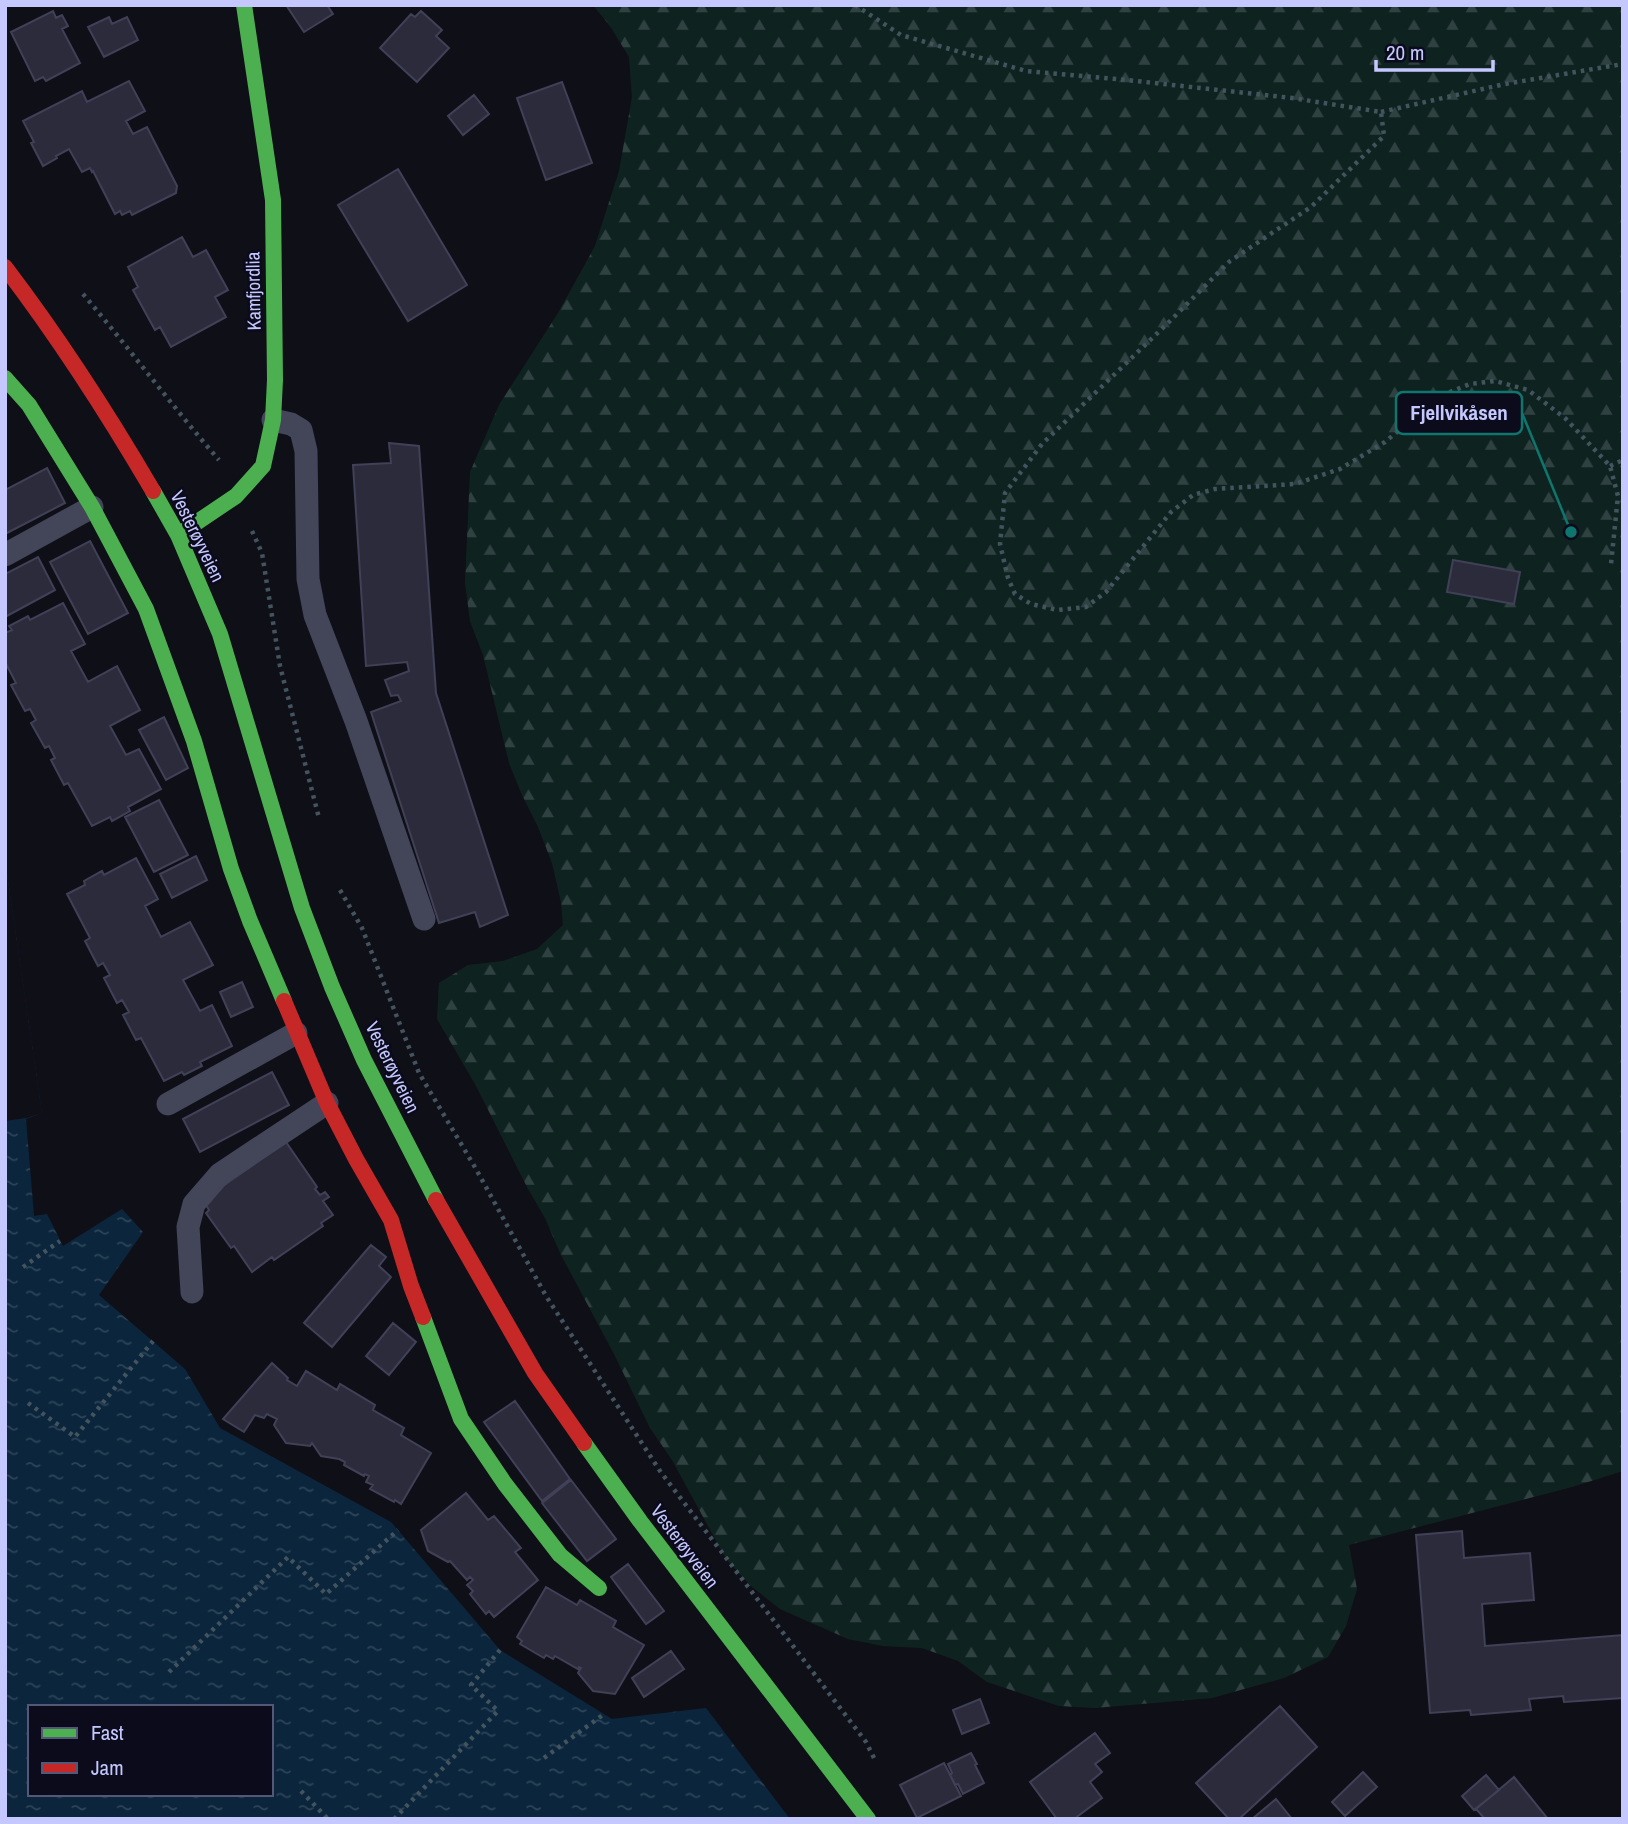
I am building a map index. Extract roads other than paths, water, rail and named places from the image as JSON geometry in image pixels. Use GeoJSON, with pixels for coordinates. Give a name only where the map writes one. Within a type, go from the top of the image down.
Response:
{"type":"FeatureCollection","features":[{"type":"Feature","properties":{"kind":"street","name":"Kamfjordlia"},"geometry":{"type":"LineString","coordinates":[[178,535],[236,496],[263,466],[273,420],[273,200],[244,5]]}},
{"type":"Feature","properties":{"kind":"street","name":"Vesterøyveien"},"geometry":{"type":"LineString","coordinates":[[5,267],[44,319],[131,453],[178,535],[219,634],[302,908],[328,976],[364,1060],[442,1212],[535,1373],[640,1521],[868,1819]]}},
{"type":"Feature","properties":{"kind":"street"},"geometry":{"type":"LineString","coordinates":[[5,378],[29,405],[92,508],[146,609],[194,741],[250,921],[327,1103],[391,1220],[411,1286],[461,1419],[560,1555],[598,1588]]}},
{"type":"Feature","properties":{"kind":"lane"},"geometry":{"type":"LineString","coordinates":[[273,420],[291,424],[301,430],[306,451],[308,579],[315,615],[356,721],[424,919]]}},
{"type":"Feature","properties":{"kind":"lane"},"geometry":{"type":"LineString","coordinates":[[5,555],[92,508]]}},
{"type":"Feature","properties":{"kind":"lane"},"geometry":{"type":"LineString","coordinates":[[168,1104],[296,1034]]}},
{"type":"Feature","properties":{"kind":"lane"},"geometry":{"type":"LineString","coordinates":[[192,1292],[188,1227],[194,1203],[220,1174],[327,1103]]}},
{"type":"Feature","properties":{"kind":"water"},"geometry":{"type":"Polygon","coordinates":[[[5,860],[42,1113],[26,1119],[34,1216],[47,1214],[63,1246],[122,1209],[143,1232],[99,1295],[185,1369],[220,1428],[391,1522],[500,1650],[612,1719],[706,1708],[790,1819],[5,1819],[5,860]]]}},
{"type":"Feature","properties":{"kind":"place","name":"Fjellvikåsen"},"geometry":{"type":"Point","coordinates":[1571,532]}}]}
